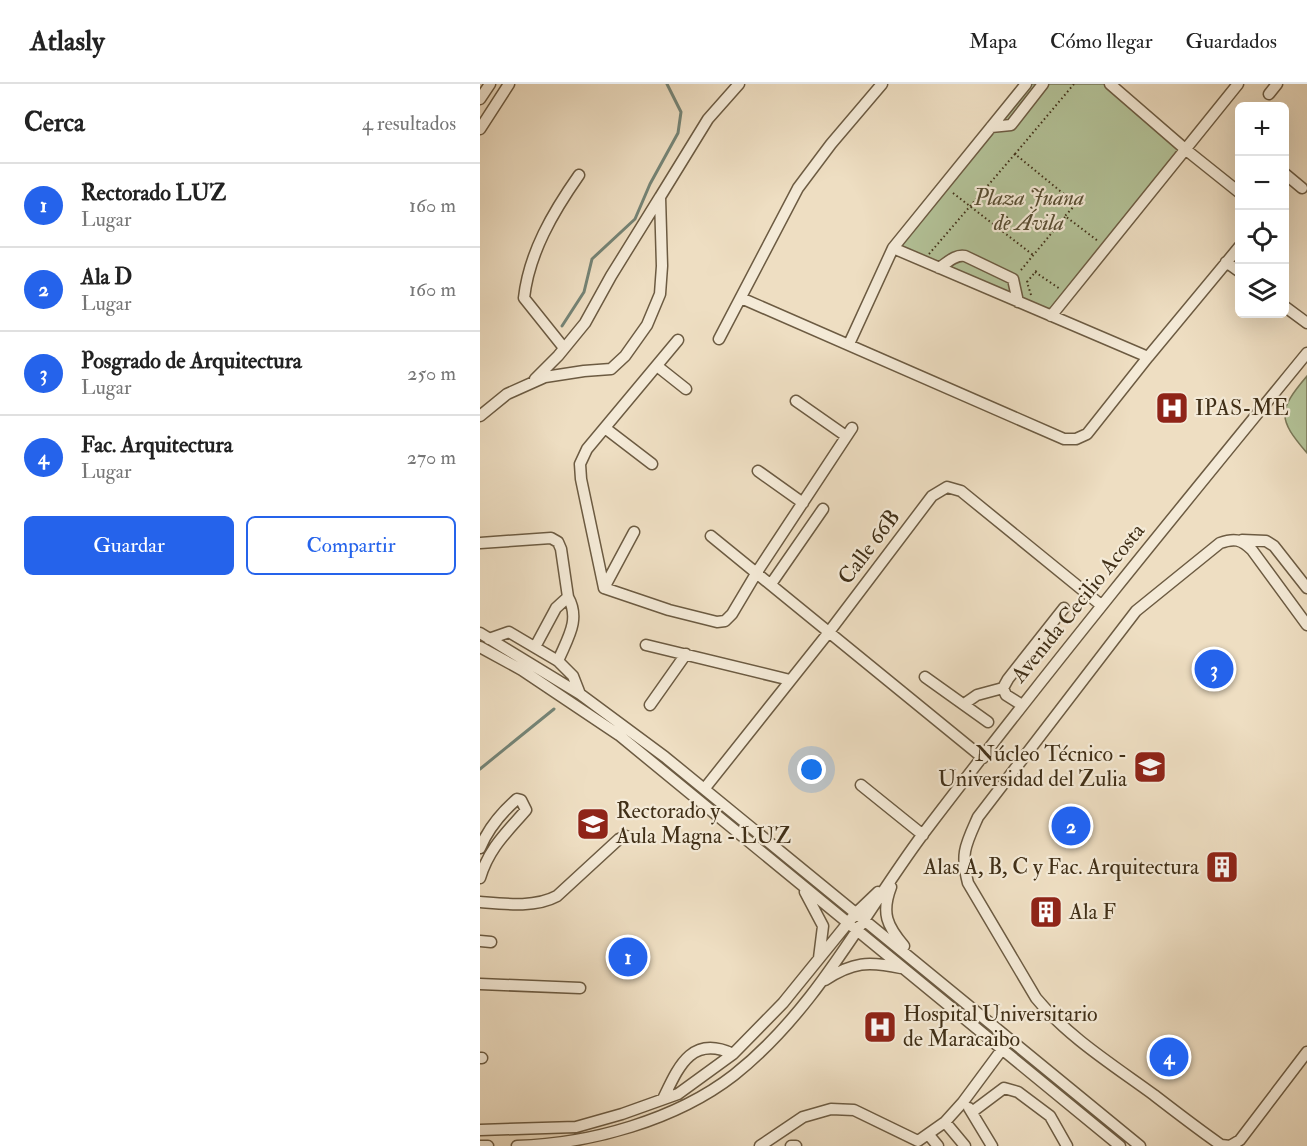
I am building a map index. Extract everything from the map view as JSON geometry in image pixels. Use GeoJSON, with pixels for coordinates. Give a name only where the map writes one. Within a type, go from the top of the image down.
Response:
{"type":"FeatureCollection","features":[{"type":"Feature","properties":{"kind":"street"},"geometry":{"type":"LineString","coordinates":[[480,99],[490,84]]}},
{"type":"Feature","properties":{"kind":"street"},"geometry":{"type":"LineString","coordinates":[[480,129],[509,84]]}},
{"type":"Feature","properties":{"kind":"street"},"geometry":{"type":"LineString","coordinates":[[530,384],[585,323],[611,276],[708,119],[739,84]]}},
{"type":"Feature","properties":{"kind":"street"},"geometry":{"type":"LineString","coordinates":[[719,339],[798,188],[831,144],[882,84]]}},
{"type":"Feature","properties":{"kind":"street"},"geometry":{"type":"LineString","coordinates":[[849,344],[893,248],[1026,84]]}},
{"type":"Feature","properties":{"kind":"street"},"geometry":{"type":"LineString","coordinates":[[991,127],[1011,125],[1043,84]]}},
{"type":"Feature","properties":{"kind":"street"},"geometry":{"type":"LineString","coordinates":[[1110,84],[1235,190]]}},
{"type":"Feature","properties":{"kind":"street"},"geometry":{"type":"LineString","coordinates":[[1051,316],[1238,84]]}},
{"type":"Feature","properties":{"kind":"street"},"geometry":{"type":"LineString","coordinates":[[1269,94],[1277,84]]}},
{"type":"Feature","properties":{"kind":"street"},"geometry":{"type":"LineString","coordinates":[[564,348],[524,298],[526,281],[536,251],[559,204],[579,175]]}},
{"type":"Feature","properties":{"kind":"street"},"geometry":{"type":"LineString","coordinates":[[1289,177],[1302,188]]}},
{"type":"Feature","properties":{"kind":"street"},"geometry":{"type":"LineString","coordinates":[[480,416],[507,394],[545,377],[610,369],[625,356],[646,325],[660,294],[662,266],[660,197]]}},
{"type":"Feature","properties":{"kind":"street"},"geometry":{"type":"LineString","coordinates":[[893,248],[1148,357]]}},
{"type":"Feature","properties":{"kind":"street"},"geometry":{"type":"LineString","coordinates":[[741,298],[1064,440],[1076,440],[1087,434],[1235,251]]}},
{"type":"Feature","properties":{"kind":"street"},"geometry":{"type":"LineString","coordinates":[[939,268],[960,255],[1013,279],[1018,302]]}},
{"type":"Feature","properties":{"kind":"street"},"geometry":{"type":"LineString","coordinates":[[1226,262],[1235,269]]}},
{"type":"Feature","properties":{"kind":"street"},"geometry":{"type":"LineString","coordinates":[[1289,310],[1307,323]]}},
{"type":"Feature","properties":{"kind":"street"},"geometry":{"type":"LineString","coordinates":[[604,588],[581,479],[580,464],[587,449],[678,340]]}},
{"type":"Feature","properties":{"kind":"street","name":"Avenida Cecilio Acosta"},"geometry":{"type":"LineString","coordinates":[[517,1146],[585,1139],[664,1115],[699,1099],[764,1050],[794,1018],[820,984],[890,879],[1022,705],[1307,353]]}},
{"type":"Feature","properties":{"kind":"street"},"geometry":{"type":"LineString","coordinates":[[657,366],[686,389]]}},
{"type":"Feature","properties":{"kind":"street"},"geometry":{"type":"LineString","coordinates":[[604,588],[669,610],[717,622],[725,621],[732,614],[849,432],[796,401]]}},
{"type":"Feature","properties":{"kind":"street"},"geometry":{"type":"LineString","coordinates":[[605,428],[652,464]]}},
{"type":"Feature","properties":{"kind":"street"},"geometry":{"type":"LineString","coordinates":[[758,471],[803,503]]}},
{"type":"Feature","properties":{"kind":"street","name":"Calle 66B"},"geometry":{"type":"LineString","coordinates":[[705,788],[829,632],[932,496],[947,487],[961,491],[1101,605]]}},
{"type":"Feature","properties":{"kind":"street"},"geometry":{"type":"LineString","coordinates":[[771,584],[823,509]]}},
{"type":"Feature","properties":{"kind":"street"},"geometry":{"type":"LineString","coordinates":[[604,588],[634,532]]}},
{"type":"Feature","properties":{"kind":"street"},"geometry":{"type":"LineString","coordinates":[[711,536],[983,758]]}},
{"type":"Feature","properties":{"kind":"street"},"geometry":{"type":"LineString","coordinates":[[480,543],[551,538],[558,542],[568,597],[573,606],[575,618],[558,661]]}},
{"type":"Feature","properties":{"kind":"street"},"geometry":{"type":"LineString","coordinates":[[1307,588],[1274,546],[1266,541],[1231,539],[1220,543],[1136,611],[978,817],[964,849],[963,866],[968,883],[1044,1008],[1060,1024],[1117,1070],[1221,1145],[1230,1146],[1240,1140],[1307,1052]]}},
{"type":"Feature","properties":{"kind":"street"},"geometry":{"type":"LineString","coordinates":[[1242,540],[1252,550],[1307,626]]}},
{"type":"Feature","properties":{"kind":"street"},"geometry":{"type":"LineString","coordinates":[[535,647],[556,608],[568,597]]}},
{"type":"Feature","properties":{"kind":"street"},"geometry":{"type":"LineString","coordinates":[[1003,688],[1064,608]]}},
{"type":"Feature","properties":{"kind":"street"},"geometry":{"type":"LineString","coordinates":[[485,636],[508,632],[558,661],[573,676],[580,694]]}},
{"type":"Feature","properties":{"kind":"street"},"geometry":{"type":"LineString","coordinates":[[485,636],[580,694],[705,788],[860,921],[918,962],[1140,1146]]}},
{"type":"Feature","properties":{"kind":"street"},"geometry":{"type":"LineString","coordinates":[[645,645],[790,680]]}},
{"type":"Feature","properties":{"kind":"street"},"geometry":{"type":"LineString","coordinates":[[480,647],[522,670],[619,735],[849,923]]}},
{"type":"Feature","properties":{"kind":"street"},"geometry":{"type":"LineString","coordinates":[[650,705],[686,654]]}},
{"type":"Feature","properties":{"kind":"street"},"geometry":{"type":"LineString","coordinates":[[925,677],[988,722]]}},
{"type":"Feature","properties":{"kind":"street"},"geometry":{"type":"LineString","coordinates":[[1003,688],[1006,695],[1022,705]]}},
{"type":"Feature","properties":{"kind":"street"},"geometry":{"type":"LineString","coordinates":[[964,704],[977,695],[1003,688]]}},
{"type":"Feature","properties":{"kind":"street"},"geometry":{"type":"LineString","coordinates":[[861,785],[923,835]]}},
{"type":"Feature","properties":{"kind":"street"},"geometry":{"type":"LineString","coordinates":[[480,848],[484,837],[497,820],[517,800],[521,800],[526,810],[514,820],[499,840],[480,872]]}},
{"type":"Feature","properties":{"kind":"street"},"geometry":{"type":"LineString","coordinates":[[480,902],[537,903],[549,900],[557,896],[619,839],[626,836]]}},
{"type":"Feature","properties":{"kind":"street"},"geometry":{"type":"LineString","coordinates":[[890,879],[885,909],[887,921],[918,962]]}},
{"type":"Feature","properties":{"kind":"street"},"geometry":{"type":"LineString","coordinates":[[800,884],[823,926],[819,961]]}},
{"type":"Feature","properties":{"kind":"street"},"geometry":{"type":"LineString","coordinates":[[480,1130],[576,1127],[678,1094],[734,1054],[783,1003],[849,923],[860,921]]}},
{"type":"Feature","properties":{"kind":"street"},"geometry":{"type":"LineString","coordinates":[[860,921],[905,969],[1120,1146]]}},
{"type":"Feature","properties":{"kind":"street"},"geometry":{"type":"LineString","coordinates":[[820,984],[841,970],[864,963],[905,969]]}},
{"type":"Feature","properties":{"kind":"street"},"geometry":{"type":"LineString","coordinates":[[480,984],[580,988]]}},
{"type":"Feature","properties":{"kind":"street"},"geometry":{"type":"LineString","coordinates":[[760,1146],[803,1117],[831,1109],[854,1110],[918,1144],[945,1122],[963,1102],[1010,1039]]}},
{"type":"Feature","properties":{"kind":"street"},"geometry":{"type":"LineString","coordinates":[[663,1099],[677,1069],[685,1059],[702,1050],[712,1048],[734,1054]]}},
{"type":"Feature","properties":{"kind":"street"},"geometry":{"type":"LineString","coordinates":[[972,1112],[1004,1088],[1018,1092],[1050,1116],[1067,1146]]}},
{"type":"Feature","properties":{"kind":"street"},"geometry":{"type":"LineString","coordinates":[[963,1102],[972,1112],[992,1146]]}},
{"type":"Feature","properties":{"kind":"street"},"geometry":{"type":"LineString","coordinates":[[945,1122],[965,1146]]}},
{"type":"Feature","properties":{"kind":"street"},"geometry":{"type":"LineString","coordinates":[[1093,1124],[1098,1134],[1109,1146]]}},
{"type":"Feature","properties":{"kind":"street"},"geometry":{"type":"LineString","coordinates":[[928,1134],[938,1146]]}},
{"type":"Feature","properties":{"kind":"street"},"geometry":{"type":"LineString","coordinates":[[480,1146],[488,1146]]}},
{"type":"Feature","properties":{"kind":"street"},"geometry":{"type":"LineString","coordinates":[[791,1146],[796,1146]]}},
{"type":"Feature","properties":{"kind":"path"},"geometry":{"type":"LineString","coordinates":[[927,256],[1074,84]]}},
{"type":"Feature","properties":{"kind":"path"},"geometry":{"type":"LineString","coordinates":[[1013,279],[1076,204],[1015,154]]}},
{"type":"Feature","properties":{"kind":"path"},"geometry":{"type":"LineString","coordinates":[[951,191],[1033,255]]}},
{"type":"Feature","properties":{"kind":"path"},"geometry":{"type":"LineString","coordinates":[[998,228],[1009,215]]}},
{"type":"Feature","properties":{"kind":"path"},"geometry":{"type":"LineString","coordinates":[[1065,216],[1100,242]]}},
{"type":"Feature","properties":{"kind":"path"},"geometry":{"type":"LineString","coordinates":[[1032,301],[1027,282],[1036,271],[1061,290]]}},
{"type":"Feature","properties":{"kind":"green space","name":"Plaza Juana de Ávila"},"geometry":{"type":"Polygon","coordinates":[[[1029,84],[1107,84],[1182,149],[1050,313],[897,247],[1029,84]]]}},
{"type":"Feature","properties":{"kind":"green space"},"geometry":{"type":"Polygon","coordinates":[[[1307,376],[1307,453],[1291,432],[1285,415],[1290,398],[1307,376]]]}},
{"type":"Feature","properties":{"kind":"waterway"},"geometry":{"type":"LineString","coordinates":[[562,326],[584,292],[592,259],[635,219],[650,184],[678,133],[681,112],[667,84]]}},
{"type":"Feature","properties":{"kind":"waterway"},"geometry":{"type":"LineString","coordinates":[[480,769],[554,709]]}},
{"type":"Feature","properties":{"kind":"place","name":"IPAS-ME"},"geometry":{"type":"Point","coordinates":[1172,408]}},
{"type":"Feature","properties":{"kind":"place","name":"Posgrado de Arquitectura"},"geometry":{"type":"Point","coordinates":[1214,669]}},
{"type":"Feature","properties":{"kind":"place","name":"Núcleo Técnico - Universidad del Zulia"},"geometry":{"type":"Point","coordinates":[1150,767]}},
{"type":"Feature","properties":{"kind":"place","name":"Rectorado y Aula Magna - LUZ"},"geometry":{"type":"Point","coordinates":[593,824]}},
{"type":"Feature","properties":{"kind":"place","name":"Ala D"},"geometry":{"type":"Point","coordinates":[1071,826]}},
{"type":"Feature","properties":{"kind":"place","name":"Alas A, B, C y Fac. Arquitectura"},"geometry":{"type":"Point","coordinates":[1222,867]}},
{"type":"Feature","properties":{"kind":"place","name":"Ala F"},"geometry":{"type":"Point","coordinates":[1046,912]}},
{"type":"Feature","properties":{"kind":"place","name":"Rectorado LUZ"},"geometry":{"type":"Point","coordinates":[628,957]}},
{"type":"Feature","properties":{"kind":"place","name":"Hospital Universitario de Maracaibo"},"geometry":{"type":"Point","coordinates":[880,1027]}},
{"type":"Feature","properties":{"kind":"place","name":"Fac. Arquitectura"},"geometry":{"type":"Point","coordinates":[1169,1057]}}]}
